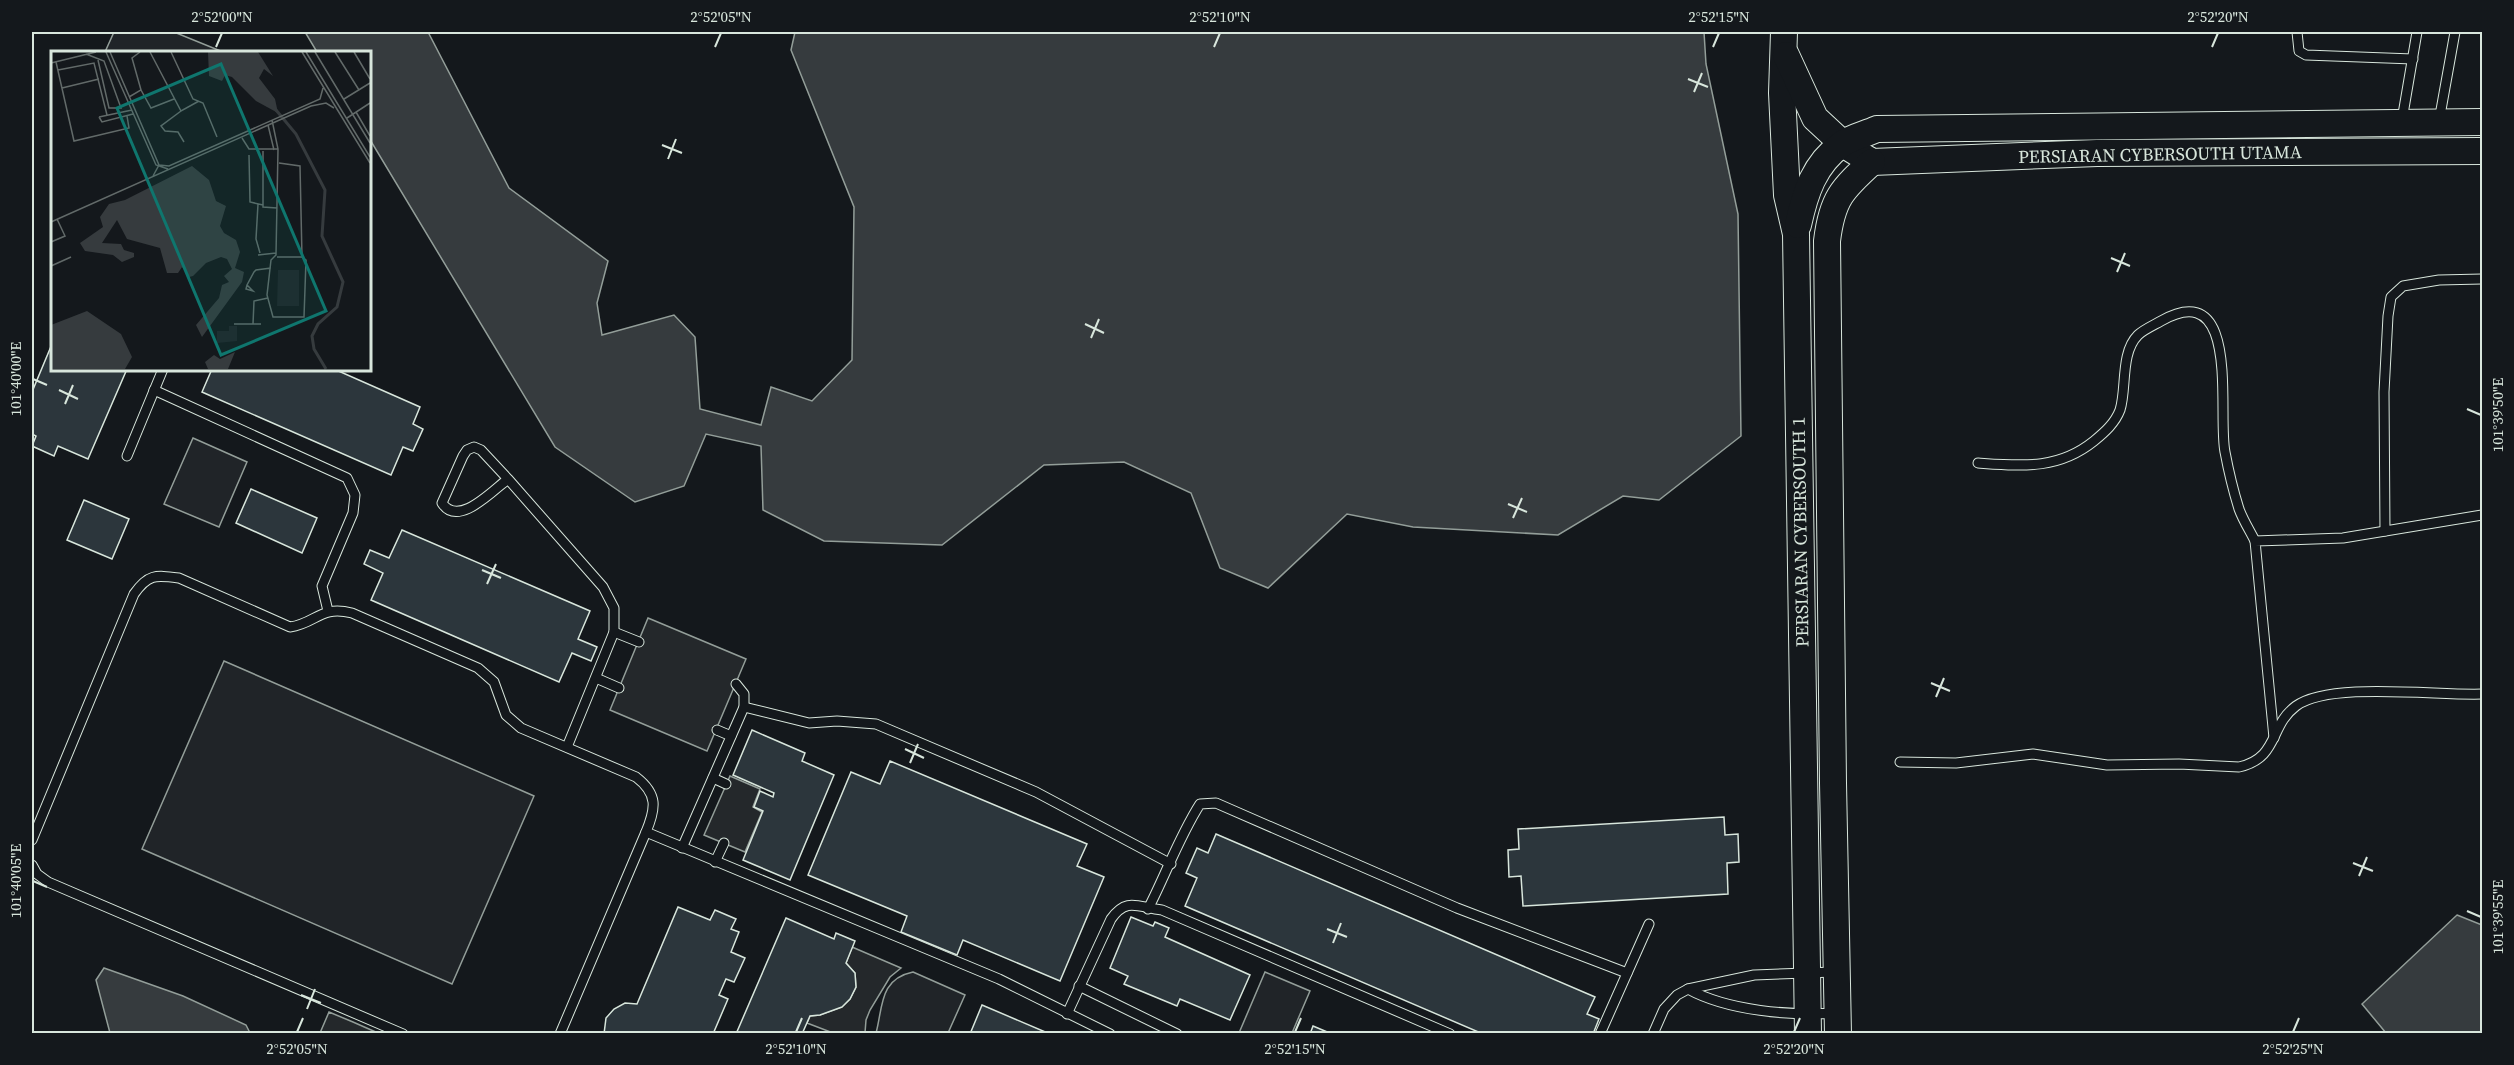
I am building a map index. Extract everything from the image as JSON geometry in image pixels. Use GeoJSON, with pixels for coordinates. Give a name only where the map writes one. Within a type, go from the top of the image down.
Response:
{"type":"FeatureCollection","features":[{"type":"Feature","properties":{"kind":"street"},"geometry":{"type":"LineString","coordinates":[[1784,42],[1815,118],[1843,144],[1872,162]]}},
{"type":"Feature","properties":{"kind":"street","name":"PERSIARAN CYBERSOUTH 1"},"geometry":{"type":"LineString","coordinates":[[1784,42],[1782,93],[1787,195],[1796,234],[1808,1024]]}},
{"type":"Feature","properties":{"kind":"street","name":"PERSIARAN CYBERSOUTH UTAMA"},"geometry":{"type":"LineString","coordinates":[[1796,234],[1805,193],[1820,165],[1843,144],[1877,129],[2482,122]]}},
{"type":"Feature","properties":{"kind":"street","name":"PERSIARAN CYBERSOUTH UTAMA"},"geometry":{"type":"LineString","coordinates":[[1872,162],[2097,153],[2482,151]]}},
{"type":"Feature","properties":{"kind":"street","name":"PERSIARAN CYBERSOUTH 1"},"geometry":{"type":"LineString","coordinates":[[1838,1023],[1827,241],[1830,217],[1837,200],[1848,183],[1872,162]]}},
{"type":"Feature","properties":{"kind":"lane"},"geometry":{"type":"LineString","coordinates":[[2297,32],[2300,51],[2306,55],[2412,59]]}},
{"type":"Feature","properties":{"kind":"lane"},"geometry":{"type":"LineString","coordinates":[[2401,123],[2417,32]]}},
{"type":"Feature","properties":{"kind":"lane"},"geometry":{"type":"LineString","coordinates":[[2439,122],[2455,32]]}},
{"type":"Feature","properties":{"kind":"lane"},"geometry":{"type":"LineString","coordinates":[[2385,531],[2384,392],[2391,297],[2403,286],[2439,280],[2482,279]]}},
{"type":"Feature","properties":{"kind":"lane"},"geometry":{"type":"LineString","coordinates":[[1978,463],[2030,465],[2066,459],[2104,433],[2117,415],[2130,350],[2137,336],[2179,312],[2196,313],[2209,321],[2217,334],[2225,402],[2224,450],[2239,509],[2255,541],[2274,738]]}},
{"type":"Feature","properties":{"kind":"lane"},"geometry":{"type":"LineString","coordinates":[[127,456],[163,370]]}},
{"type":"Feature","properties":{"kind":"lane"},"geometry":{"type":"LineString","coordinates":[[154,390],[347,478],[355,495],[353,513],[322,586],[328,611]]}},
{"type":"Feature","properties":{"kind":"lane"},"geometry":{"type":"LineString","coordinates":[[508,479],[464,511],[454,513],[446,510],[442,503],[462,456],[474,447],[481,450],[508,479],[603,587],[614,608],[614,632],[567,747]]}},
{"type":"Feature","properties":{"kind":"lane"},"geometry":{"type":"LineString","coordinates":[[2255,541],[2343,538],[2482,515]]}},
{"type":"Feature","properties":{"kind":"lane"},"geometry":{"type":"LineString","coordinates":[[32,840],[134,594],[144,580],[159,575],[179,578],[290,627],[303,625],[314,616],[328,611],[352,612],[478,668],[494,682],[506,715],[521,728],[636,777],[647,786],[653,800],[653,816],[560,1034]]}},
{"type":"Feature","properties":{"kind":"lane"},"geometry":{"type":"LineString","coordinates":[[614,632],[639,642]]}},
{"type":"Feature","properties":{"kind":"lane"},"geometry":{"type":"LineString","coordinates":[[596,678],[619,688]]}},
{"type":"Feature","properties":{"kind":"lane"},"geometry":{"type":"LineString","coordinates":[[682,848],[744,707],[744,694],[736,684]]}},
{"type":"Feature","properties":{"kind":"lane"},"geometry":{"type":"LineString","coordinates":[[1900,762],[1956,763],[2033,754],[2107,765],[2179,764],[2239,767],[2248,765],[2265,755],[2282,722],[2296,706],[2315,697],[2398,691],[2482,694]]}},
{"type":"Feature","properties":{"kind":"lane"},"geometry":{"type":"LineString","coordinates":[[744,707],[809,723],[837,721],[876,724],[1036,792],[1171,864]]}},
{"type":"Feature","properties":{"kind":"lane"},"geometry":{"type":"LineString","coordinates":[[717,730],[731,736]]}},
{"type":"Feature","properties":{"kind":"lane"},"geometry":{"type":"LineString","coordinates":[[713,778],[726,784]]}},
{"type":"Feature","properties":{"kind":"lane"},"geometry":{"type":"LineString","coordinates":[[1148,909],[1171,864],[1185,829],[1200,804],[1216,803],[1457,908],[1627,973]]}},
{"type":"Feature","properties":{"kind":"lane"},"geometry":{"type":"LineString","coordinates":[[646,832],[999,979],[1110,1034]]}},
{"type":"Feature","properties":{"kind":"lane"},"geometry":{"type":"LineString","coordinates":[[715,862],[724,843]]}},
{"type":"Feature","properties":{"kind":"lane"},"geometry":{"type":"LineString","coordinates":[[32,865],[37,874],[48,882],[354,1018],[403,1034]]}},
{"type":"Feature","properties":{"kind":"lane"},"geometry":{"type":"LineString","coordinates":[[1067,1014],[1111,920],[1118,909],[1130,904],[1162,910],[1450,1034]]}},
{"type":"Feature","properties":{"kind":"lane"},"geometry":{"type":"LineString","coordinates":[[1600,1034],[1649,924]]}},
{"type":"Feature","properties":{"kind":"lane"},"geometry":{"type":"LineString","coordinates":[[1653,1034],[1664,1009],[1677,994],[1688,989],[1754,975],[1837,972]]}},
{"type":"Feature","properties":{"kind":"lane"},"geometry":{"type":"LineString","coordinates":[[1079,986],[1177,1034]]}},
{"type":"Feature","properties":{"kind":"lane"},"geometry":{"type":"LineString","coordinates":[[1688,989],[1703,998],[1808,1024],[1838,1023]]}},
{"type":"Feature","properties":{"kind":"shaded area"},"geometry":{"type":"Polygon","coordinates":[[[114,32],[174,32],[221,51],[105,51],[114,32]]]}},
{"type":"Feature","properties":{"kind":"shaded area"},"geometry":{"type":"Polygon","coordinates":[[[305,32],[428,32],[509,188],[608,261],[597,303],[602,335],[674,315],[695,337],[700,409],[761,425],[771,387],[812,401],[852,360],[854,207],[791,50],[795,32],[1704,32],[1706,64],[1738,214],[1741,436],[1659,500],[1623,496],[1558,535],[1413,527],[1347,514],[1268,588],[1220,568],[1191,493],[1124,462],[1044,465],[942,545],[824,541],[763,510],[761,446],[706,434],[684,486],[635,502],[555,447],[370,140],[370,51],[316,51],[305,32]]]}},
{"type":"Feature","properties":{"kind":"shaded area"},"geometry":{"type":"Polygon","coordinates":[[[193,438],[247,462],[219,527],[164,504],[193,438]]]}},
{"type":"Feature","properties":{"kind":"shaded area"},"geometry":{"type":"Polygon","coordinates":[[[648,618],[746,659],[707,751],[610,710],[648,618]]]}},
{"type":"Feature","properties":{"kind":"shaded area"},"geometry":{"type":"Polygon","coordinates":[[[224,661],[534,796],[452,984],[142,849],[224,661]]]}},
{"type":"Feature","properties":{"kind":"shaded area"},"geometry":{"type":"Polygon","coordinates":[[[730,776],[760,789],[753,807],[762,812],[745,852],[704,835],[730,776]]]}},
{"type":"Feature","properties":{"kind":"shaded area"},"geometry":{"type":"Polygon","coordinates":[[[2457,915],[2482,925],[2482,1033],[2386,1033],[2362,1004],[2457,915]]]}},
{"type":"Feature","properties":{"kind":"shaded area"},"geometry":{"type":"Polygon","coordinates":[[[852,947],[901,968],[890,977],[870,1010],[865,1033],[833,1033],[807,1023],[810,1016],[820,1015],[841,1007],[850,999],[856,987],[855,973],[846,963],[852,947]]]}},
{"type":"Feature","properties":{"kind":"shaded area"},"geometry":{"type":"Polygon","coordinates":[[[104,968],[183,996],[246,1025],[250,1033],[110,1033],[96,980],[104,968]]]}},
{"type":"Feature","properties":{"kind":"shaded area"},"geometry":{"type":"Polygon","coordinates":[[[913,972],[965,995],[948,1033],[876,1033],[884,995],[888,988],[894,981],[913,972]]]}},
{"type":"Feature","properties":{"kind":"shaded area"},"geometry":{"type":"Polygon","coordinates":[[[1265,972],[1310,991],[1292,1033],[1239,1033],[1265,972]]]}},
{"type":"Feature","properties":{"kind":"shaded area"},"geometry":{"type":"Polygon","coordinates":[[[329,1012],[353,1022],[378,1033],[320,1033],[329,1012]]]}},
{"type":"Feature","properties":{"kind":"building"},"geometry":{"type":"Polygon","coordinates":[[[51,346],[51,370],[127,370],[88,459],[58,446],[54,456],[32,446],[36,436],[32,434],[32,392],[51,346]]]}},
{"type":"Feature","properties":{"kind":"building"},"geometry":{"type":"Polygon","coordinates":[[[212,370],[336,370],[420,407],[413,424],[423,429],[413,451],[403,447],[391,475],[202,392],[212,370]]]}},
{"type":"Feature","properties":{"kind":"building"},"geometry":{"type":"Polygon","coordinates":[[[251,489],[317,518],[302,553],[236,523],[251,489]]]}},
{"type":"Feature","properties":{"kind":"building"},"geometry":{"type":"Polygon","coordinates":[[[84,500],[129,519],[112,559],[67,540],[84,500]]]}},
{"type":"Feature","properties":{"kind":"building"},"geometry":{"type":"Polygon","coordinates":[[[402,530],[590,611],[578,639],[597,647],[591,661],[572,653],[559,682],[371,600],[383,573],[364,564],[370,550],[389,558],[402,530]]]}},
{"type":"Feature","properties":{"kind":"building"},"geometry":{"type":"Polygon","coordinates":[[[752,730],[805,753],[802,761],[834,775],[790,880],[743,860],[763,811],[754,807],[760,791],[773,797],[774,793],[733,775],[752,730]]]}},
{"type":"Feature","properties":{"kind":"building"},"geometry":{"type":"Polygon","coordinates":[[[890,761],[1087,844],[1077,866],[1104,877],[1060,981],[963,940],[957,955],[901,932],[907,916],[808,875],[851,772],[880,784],[890,761]]]}},
{"type":"Feature","properties":{"kind":"building"},"geometry":{"type":"Polygon","coordinates":[[[1724,817],[1725,835],[1738,834],[1739,862],[1727,863],[1728,894],[1523,906],[1521,876],[1509,877],[1508,850],[1519,849],[1518,829],[1724,817]]]}},
{"type":"Feature","properties":{"kind":"building"},"geometry":{"type":"Polygon","coordinates":[[[1216,834],[1595,997],[1587,1014],[1599,1019],[1593,1034],[1483,1034],[1185,906],[1197,878],[1186,873],[1197,848],[1208,853],[1216,834]]]}},
{"type":"Feature","properties":{"kind":"building"},"geometry":{"type":"Polygon","coordinates":[[[678,907],[710,920],[715,910],[736,919],[731,929],[739,932],[731,952],[745,958],[734,982],[726,979],[719,995],[728,999],[713,1034],[604,1034],[606,1018],[614,1009],[625,1003],[637,1004],[678,907]]]}},
{"type":"Feature","properties":{"kind":"building"},"geometry":{"type":"Polygon","coordinates":[[[1131,917],[1153,926],[1155,922],[1169,928],[1165,937],[1250,975],[1230,1020],[1180,999],[1177,1006],[1124,984],[1128,976],[1110,968],[1131,917]]]}},
{"type":"Feature","properties":{"kind":"building"},"geometry":{"type":"Polygon","coordinates":[[[786,918],[834,939],[836,933],[855,941],[846,963],[855,973],[856,987],[850,999],[842,1007],[810,1016],[802,1034],[736,1034],[786,918]]]}},
{"type":"Feature","properties":{"kind":"building"},"geometry":{"type":"Polygon","coordinates":[[[982,1005],[1050,1034],[970,1034],[982,1005]]]}},
{"type":"Feature","properties":{"kind":"building"},"geometry":{"type":"Polygon","coordinates":[[[1313,1026],[1332,1034],[1310,1034],[1313,1026]]]}}]}
